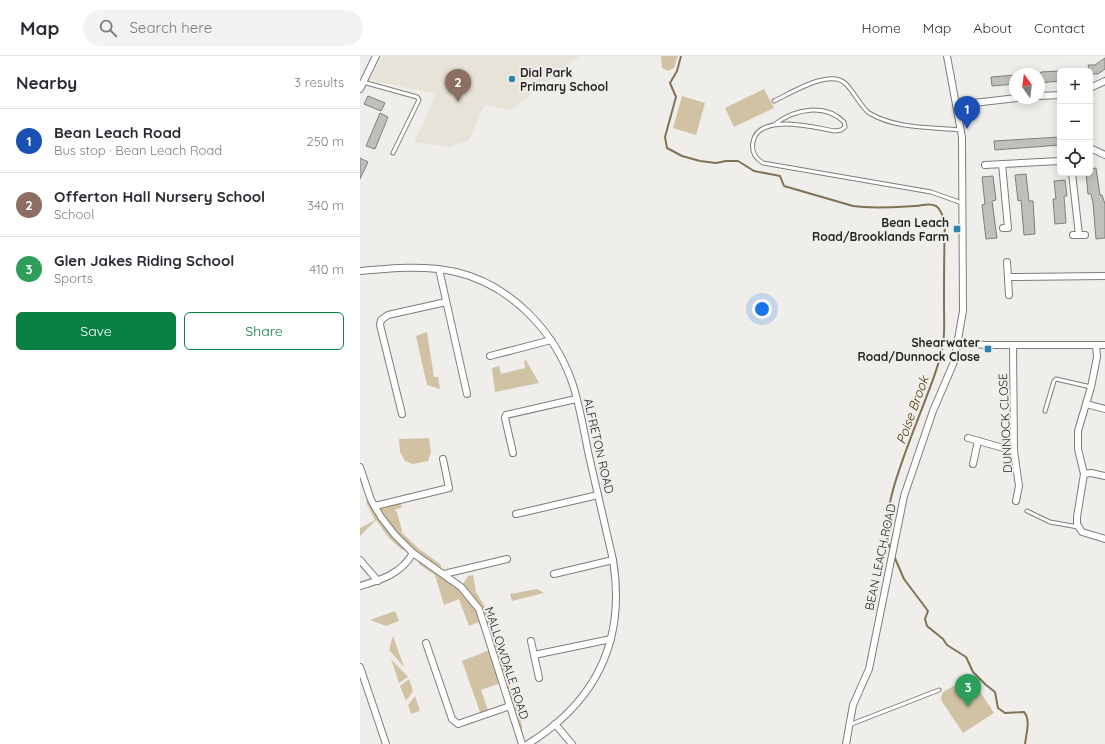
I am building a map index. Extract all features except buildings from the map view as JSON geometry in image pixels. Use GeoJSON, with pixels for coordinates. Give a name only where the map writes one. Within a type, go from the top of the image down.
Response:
{"type":"FeatureCollection","features":[{"type":"Feature","properties":{"kind":"street"},"geometry":{"type":"LineString","coordinates":[[360,89],[376,56]]}},
{"type":"Feature","properties":{"kind":"street","name":"BEAN LEACH ROAD"},"geometry":{"type":"LineString","coordinates":[[846,744],[853,705],[869,669],[890,560],[911,471],[948,377],[957,342],[964,296],[961,130],[947,56]]}},
{"type":"Feature","properties":{"kind":"street"},"geometry":{"type":"LineString","coordinates":[[1093,87],[1105,81]]}},
{"type":"Feature","properties":{"kind":"street"},"geometry":{"type":"LineString","coordinates":[[1045,96],[1057,95]]}},
{"type":"Feature","properties":{"kind":"street"},"geometry":{"type":"LineString","coordinates":[[956,105],[1009,99]]}},
{"type":"Feature","properties":{"kind":"street"},"geometry":{"type":"LineString","coordinates":[[1093,149],[1105,155]]}},
{"type":"Feature","properties":{"kind":"street"},"geometry":{"type":"LineString","coordinates":[[985,165],[1057,161]]}},
{"type":"Feature","properties":{"kind":"street"},"geometry":{"type":"LineString","coordinates":[[1002,164],[1008,228]]}},
{"type":"Feature","properties":{"kind":"street"},"geometry":{"type":"LineString","coordinates":[[1072,176],[1079,235]]}},
{"type":"Feature","properties":{"kind":"street"},"geometry":{"type":"LineString","coordinates":[[1007,262],[1009,295]]}},
{"type":"Feature","properties":{"kind":"street","name":"ALFRETON ROAD"},"geometry":{"type":"LineString","coordinates":[[360,271],[399,267],[439,269],[457,272],[495,287],[520,305],[551,340],[567,369],[576,399],[613,560],[617,586],[616,615],[611,639],[596,676],[572,710],[528,744]]}},
{"type":"Feature","properties":{"kind":"street"},"geometry":{"type":"LineString","coordinates":[[439,269],[467,394]]}},
{"type":"Feature","properties":{"kind":"street"},"geometry":{"type":"LineString","coordinates":[[1008,278],[1105,276]]}},
{"type":"Feature","properties":{"kind":"street"},"geometry":{"type":"LineString","coordinates":[[402,414],[380,325],[381,320],[388,315],[446,302]]}},
{"type":"Feature","properties":{"kind":"street"},"geometry":{"type":"LineString","coordinates":[[490,356],[551,340]]}},
{"type":"Feature","properties":{"kind":"street"},"geometry":{"type":"LineString","coordinates":[[957,342],[985,345],[1105,345]]}},
{"type":"Feature","properties":{"kind":"street","name":"DUNNOCK CLOSE"},"geometry":{"type":"LineString","coordinates":[[1013,345],[1014,451],[1019,486],[1016,501]]}},
{"type":"Feature","properties":{"kind":"street"},"geometry":{"type":"LineString","coordinates":[[1096,345],[1097,357],[1091,387],[1078,431],[1078,449],[1084,474],[1077,517],[1078,527],[1082,532],[1105,539]]}},
{"type":"Feature","properties":{"kind":"street"},"geometry":{"type":"LineString","coordinates":[[513,453],[506,415],[576,399]]}},
{"type":"Feature","properties":{"kind":"street"},"geometry":{"type":"LineString","coordinates":[[1086,404],[1105,409]]}},
{"type":"Feature","properties":{"kind":"street"},"geometry":{"type":"LineString","coordinates":[[968,438],[1014,451]]}},
{"type":"Feature","properties":{"kind":"street"},"geometry":{"type":"LineString","coordinates":[[973,464],[978,441]]}},
{"type":"Feature","properties":{"kind":"street"},"geometry":{"type":"LineString","coordinates":[[375,506],[450,488],[443,459]]}},
{"type":"Feature","properties":{"kind":"street","name":"MALLOWDALE ROAD"},"geometry":{"type":"LineString","coordinates":[[360,467],[363,490],[395,535],[413,553],[460,587],[479,609],[522,744]]}},
{"type":"Feature","properties":{"kind":"street"},"geometry":{"type":"LineString","coordinates":[[1084,474],[1091,473],[1105,476]]}},
{"type":"Feature","properties":{"kind":"street"},"geometry":{"type":"LineString","coordinates":[[516,514],[598,495]]}},
{"type":"Feature","properties":{"kind":"street"},"geometry":{"type":"LineString","coordinates":[[360,586],[392,575],[408,562],[413,553]]}},
{"type":"Feature","properties":{"kind":"street"},"geometry":{"type":"LineString","coordinates":[[444,574],[507,558]]}},
{"type":"Feature","properties":{"kind":"street"},"geometry":{"type":"LineString","coordinates":[[360,560],[378,581]]}},
{"type":"Feature","properties":{"kind":"street"},"geometry":{"type":"LineString","coordinates":[[554,574],[613,560]]}},
{"type":"Feature","properties":{"kind":"street"},"geometry":{"type":"LineString","coordinates":[[534,655],[611,639]]}},
{"type":"Feature","properties":{"kind":"street"},"geometry":{"type":"LineString","coordinates":[[531,641],[539,678]]}},
{"type":"Feature","properties":{"kind":"street"},"geometry":{"type":"LineString","coordinates":[[426,643],[452,719],[458,724],[510,706]]}},
{"type":"Feature","properties":{"kind":"street"},"geometry":{"type":"LineString","coordinates":[[360,667],[386,744]]}},
{"type":"Feature","properties":{"kind":"street"},"geometry":{"type":"LineString","coordinates":[[555,724],[572,744]]}},
{"type":"Feature","properties":{"kind":"lane"},"geometry":{"type":"LineString","coordinates":[[774,101],[822,79],[835,78],[845,83],[868,112],[900,125],[961,130]]}},
{"type":"Feature","properties":{"kind":"lane"},"geometry":{"type":"LineString","coordinates":[[363,82],[417,97],[418,100],[393,153]]}},
{"type":"Feature","properties":{"kind":"lane"},"geometry":{"type":"LineString","coordinates":[[775,124],[835,131],[841,130],[844,127],[844,122],[839,116],[832,112],[824,110],[796,113],[763,129],[756,135],[753,141],[752,151],[756,159],[763,163],[931,192],[963,204]]}},
{"type":"Feature","properties":{"kind":"lane"},"geometry":{"type":"LineString","coordinates":[[1045,411],[1054,381],[1056,379],[1091,387]]}},
{"type":"Feature","properties":{"kind":"lane"},"geometry":{"type":"LineString","coordinates":[[1027,512],[1050,522],[1078,527]]}},
{"type":"Feature","properties":{"kind":"lane"},"geometry":{"type":"LineString","coordinates":[[849,725],[939,690]]}},
{"type":"Feature","properties":{"kind":"shaded area"},"geometry":{"type":"Polygon","coordinates":[[[383,56],[580,56],[511,110],[485,105],[468,141],[448,147],[414,142],[429,111],[435,94],[370,80],[383,56]]]}},
{"type":"Feature","properties":{"kind":"shaded area"},"geometry":{"type":"Polygon","coordinates":[[[661,56],[678,56],[674,68],[668,71],[662,68],[661,56]]]}},
{"type":"Feature","properties":{"kind":"shaded area"},"geometry":{"type":"Polygon","coordinates":[[[764,89],[774,108],[734,127],[725,108],[764,89]]]}},
{"type":"Feature","properties":{"kind":"shaded area"},"geometry":{"type":"Polygon","coordinates":[[[682,96],[705,103],[696,135],[673,128],[682,96]]]}},
{"type":"Feature","properties":{"kind":"shaded area"},"geometry":{"type":"Polygon","coordinates":[[[427,332],[434,377],[438,377],[440,389],[427,385],[416,336],[427,332]]]}},
{"type":"Feature","properties":{"kind":"shaded area"},"geometry":{"type":"Polygon","coordinates":[[[526,360],[539,383],[495,392],[492,368],[499,366],[501,374],[525,368],[524,361],[526,360]]]}},
{"type":"Feature","properties":{"kind":"shaded area"},"geometry":{"type":"Polygon","coordinates":[[[429,438],[431,452],[428,461],[413,464],[405,461],[400,452],[399,439],[429,438]]]}},
{"type":"Feature","properties":{"kind":"shaded area"},"geometry":{"type":"Polygon","coordinates":[[[371,500],[375,506],[399,500],[402,507],[394,510],[397,512],[401,532],[418,548],[440,564],[444,574],[461,587],[468,576],[473,575],[476,592],[488,612],[500,650],[522,726],[522,744],[503,682],[481,690],[489,713],[481,715],[462,661],[492,649],[483,620],[469,626],[459,599],[444,605],[435,575],[420,565],[413,553],[401,549],[389,538],[376,520],[360,536],[360,528],[375,520],[366,502],[371,500]]]}},
{"type":"Feature","properties":{"kind":"shaded area"},"geometry":{"type":"Polygon","coordinates":[[[537,589],[544,593],[512,601],[510,594],[537,589]]]}},
{"type":"Feature","properties":{"kind":"shaded area"},"geometry":{"type":"Polygon","coordinates":[[[395,611],[399,621],[386,626],[370,620],[395,611]]]}},
{"type":"Feature","properties":{"kind":"shaded area"},"geometry":{"type":"Polygon","coordinates":[[[393,636],[404,667],[389,650],[393,636]]]}},
{"type":"Feature","properties":{"kind":"shaded area"},"geometry":{"type":"Polygon","coordinates":[[[391,659],[408,677],[399,683],[391,659]]]}},
{"type":"Feature","properties":{"kind":"shaded area"},"geometry":{"type":"Polygon","coordinates":[[[970,676],[994,713],[963,733],[941,700],[942,693],[970,676]]]}},
{"type":"Feature","properties":{"kind":"shaded area"},"geometry":{"type":"Polygon","coordinates":[[[409,679],[413,691],[406,701],[400,686],[409,679]]]}},
{"type":"Feature","properties":{"kind":"shaded area"},"geometry":{"type":"Polygon","coordinates":[[[415,696],[420,711],[411,714],[408,705],[415,696]]]}},
{"type":"Feature","properties":{"kind":"waterway","name":"Poise Brook"},"geometry":{"type":"LineString","coordinates":[[681,56],[677,71],[670,83],[676,97],[665,137],[667,148],[682,156],[700,161],[716,163],[738,161],[754,171],[780,176],[784,186],[853,206],[884,208],[930,204],[938,207],[942,213],[945,222],[943,344],[938,365],[896,480],[889,508],[887,532],[891,550]]}},
{"type":"Feature","properties":{"kind":"waterway","name":"Poise Brook"},"geometry":{"type":"LineString","coordinates":[[894,556],[904,579],[928,611],[925,619],[927,626],[943,639],[947,645],[966,657],[973,672],[995,692],[998,708],[1005,713],[1024,712],[1028,723],[1025,744]]}},
{"type":"Feature","properties":{"kind":"place","name":"Dial Park Primary School"},"geometry":{"type":"Point","coordinates":[512,79]}},
{"type":"Feature","properties":{"kind":"place","name":"Offerton Hall Nursery School"},"geometry":{"type":"Point","coordinates":[458,102]}},
{"type":"Feature","properties":{"kind":"place","name":"Bean Leach Road"},"geometry":{"type":"Point","coordinates":[967,129]}},
{"type":"Feature","properties":{"kind":"place","name":"Bean Leach Road/Brooklands Farm"},"geometry":{"type":"Point","coordinates":[957,229]}},
{"type":"Feature","properties":{"kind":"place","name":"Shearwater Road/Dunnock Close"},"geometry":{"type":"Point","coordinates":[988,349]}},
{"type":"Feature","properties":{"kind":"place","name":"Glen Jakes Riding School"},"geometry":{"type":"Point","coordinates":[968,707]}}]}
